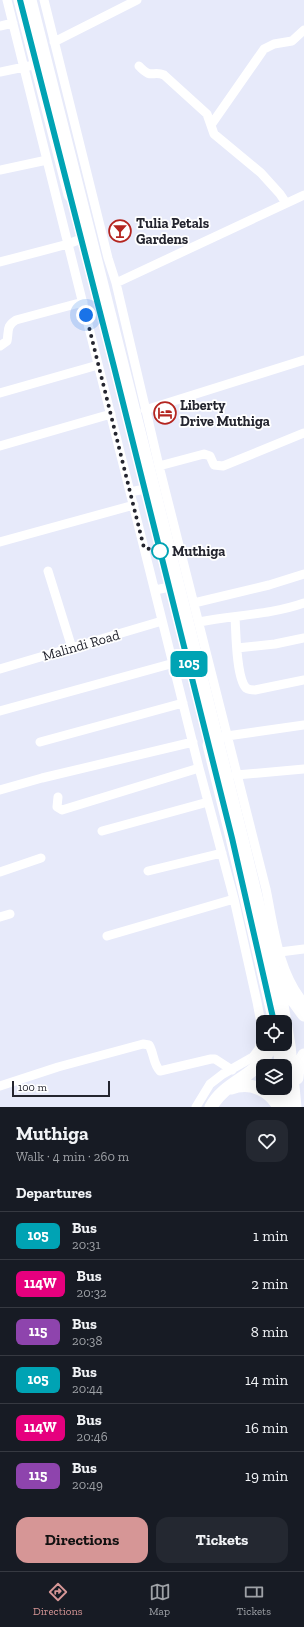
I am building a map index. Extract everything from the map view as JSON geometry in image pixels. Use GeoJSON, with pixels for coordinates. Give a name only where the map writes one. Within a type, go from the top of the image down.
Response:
{"type":"FeatureCollection","features":[{"type":"Feature","properties":{"kind":"highway"},"geometry":{"type":"LineString","coordinates":[[20,0],[31,66],[81,239],[145,489],[178,584],[221,736],[250,848],[260,916],[281,999],[289,1045],[289,1059]]}},
{"type":"Feature","properties":{"kind":"highway"},"geometry":{"type":"LineString","coordinates":[[30,0],[93,223],[127,359],[178,584],[232,838],[247,930],[256,973],[272,1015]]}},
{"type":"Feature","properties":{"kind":"highway"},"geometry":{"type":"LineString","coordinates":[[260,916],[281,977],[293,1000],[304,1015]]}},
{"type":"Feature","properties":{"kind":"highway"},"geometry":{"type":"LineString","coordinates":[[211,1107],[222,1092],[254,1071],[269,1051]]}},
{"type":"Feature","properties":{"kind":"highway"},"geometry":{"type":"LineString","coordinates":[[298,1107],[298,1067],[304,1055]]}},
{"type":"Feature","properties":{"kind":"highway"},"geometry":{"type":"LineString","coordinates":[[222,1092],[234,1087],[246,1085],[255,1086],[264,1090],[272,1097],[279,1107]]}},
{"type":"Feature","properties":{"kind":"highway"},"geometry":{"type":"LineString","coordinates":[[286,1107],[288,1095]]}},
{"type":"Feature","properties":{"kind":"highway"},"geometry":{"type":"LineString","coordinates":[[291,1095],[295,1107]]}},
{"type":"Feature","properties":{"kind":"street"},"geometry":{"type":"LineString","coordinates":[[54,42],[137,0]]}},
{"type":"Feature","properties":{"kind":"street"},"geometry":{"type":"LineString","coordinates":[[47,1],[54,42],[93,223]]}},
{"type":"Feature","properties":{"kind":"street"},"geometry":{"type":"LineString","coordinates":[[0,10],[8,4],[13,23],[31,66],[47,160],[98,365],[162,621],[174,663],[199,768],[234,899],[247,930]]}},
{"type":"Feature","properties":{"kind":"street"},"geometry":{"type":"LineString","coordinates":[[0,26],[13,23]]}},
{"type":"Feature","properties":{"kind":"street"},"geometry":{"type":"LineString","coordinates":[[211,125],[264,49],[274,44],[292,41],[304,30]]}},
{"type":"Feature","properties":{"kind":"street"},"geometry":{"type":"LineString","coordinates":[[0,72],[31,66]]}},
{"type":"Feature","properties":{"kind":"street"},"geometry":{"type":"LineString","coordinates":[[139,66],[145,72],[150,74],[161,74],[170,79],[207,114],[214,134],[261,173],[278,190],[286,203]]}},
{"type":"Feature","properties":{"kind":"street"},"geometry":{"type":"LineString","coordinates":[[0,170],[47,160]]}},
{"type":"Feature","properties":{"kind":"street"},"geometry":{"type":"LineString","coordinates":[[116,283],[304,195]]}},
{"type":"Feature","properties":{"kind":"street"},"geometry":{"type":"LineString","coordinates":[[0,262],[68,244],[81,239]]}},
{"type":"Feature","properties":{"kind":"street"},"geometry":{"type":"LineString","coordinates":[[102,259],[116,283],[127,359],[146,410],[159,466],[178,584],[194,603],[221,736],[236,775],[250,848],[266,889],[286,975],[303,1001]]}},
{"type":"Feature","properties":{"kind":"street"},"geometry":{"type":"LineString","coordinates":[[0,346],[5,343],[8,338],[7,331],[9,325],[16,320],[83,302]]}},
{"type":"Feature","properties":{"kind":"street"},"geometry":{"type":"LineString","coordinates":[[146,410],[304,360]]}},
{"type":"Feature","properties":{"kind":"street"},"geometry":{"type":"LineString","coordinates":[[0,393],[98,365]]}},
{"type":"Feature","properties":{"kind":"street"},"geometry":{"type":"LineString","coordinates":[[0,446],[111,414]]}},
{"type":"Feature","properties":{"kind":"street"},"geometry":{"type":"LineString","coordinates":[[159,466],[204,454],[210,456],[214,465],[222,466],[304,433]]}},
{"type":"Feature","properties":{"kind":"street"},"geometry":{"type":"LineString","coordinates":[[130,492],[145,489]]}},
{"type":"Feature","properties":{"kind":"street"},"geometry":{"type":"LineString","coordinates":[[0,542],[134,505]]}},
{"type":"Feature","properties":{"kind":"street"},"geometry":{"type":"LineString","coordinates":[[48,571],[72,648]]}},
{"type":"Feature","properties":{"kind":"street"},"geometry":{"type":"LineString","coordinates":[[194,603],[269,585],[304,574]]}},
{"type":"Feature","properties":{"kind":"street"},"geometry":{"type":"LineString","coordinates":[[155,590],[178,584]]}},
{"type":"Feature","properties":{"kind":"street"},"geometry":{"type":"LineString","coordinates":[[199,622],[288,609],[304,603]]}},
{"type":"Feature","properties":{"kind":"street"},"geometry":{"type":"LineString","coordinates":[[235,617],[240,676],[243,684],[250,690],[304,680]]}},
{"type":"Feature","properties":{"kind":"street","name":"Malindi Road"},"geometry":{"type":"LineString","coordinates":[[0,669],[162,621]]}},
{"type":"Feature","properties":{"kind":"street"},"geometry":{"type":"LineString","coordinates":[[237,648],[275,644],[304,638]]}},
{"type":"Feature","properties":{"kind":"street"},"geometry":{"type":"LineString","coordinates":[[0,711],[174,663]]}},
{"type":"Feature","properties":{"kind":"street"},"geometry":{"type":"LineString","coordinates":[[40,742],[183,703]]}},
{"type":"Feature","properties":{"kind":"street"},"geometry":{"type":"LineString","coordinates":[[221,736],[304,725]]}},
{"type":"Feature","properties":{"kind":"street"},"geometry":{"type":"LineString","coordinates":[[0,790],[42,778],[193,742]]}},
{"type":"Feature","properties":{"kind":"street"},"geometry":{"type":"LineString","coordinates":[[58,797],[58,808],[62,810],[199,768]]}},
{"type":"Feature","properties":{"kind":"street"},"geometry":{"type":"LineString","coordinates":[[236,775],[304,769]]}},
{"type":"Feature","properties":{"kind":"street"},"geometry":{"type":"LineString","coordinates":[[102,830],[208,802]]}},
{"type":"Feature","properties":{"kind":"street"},"geometry":{"type":"LineString","coordinates":[[148,871],[222,853]]}},
{"type":"Feature","properties":{"kind":"street"},"geometry":{"type":"LineString","coordinates":[[0,872],[41,858]]}},
{"type":"Feature","properties":{"kind":"street"},"geometry":{"type":"LineString","coordinates":[[107,936],[234,899]]}},
{"type":"Feature","properties":{"kind":"street"},"geometry":{"type":"LineString","coordinates":[[0,917],[10,914]]}},
{"type":"Feature","properties":{"kind":"street"},"geometry":{"type":"LineString","coordinates":[[280,952],[304,949]]}},
{"type":"Feature","properties":{"kind":"street"},"geometry":{"type":"LineString","coordinates":[[196,1107],[210,1084],[253,1057],[259,1049],[261,1040],[256,973]]}},
{"type":"Feature","properties":{"kind":"street"},"geometry":{"type":"LineString","coordinates":[[0,1086],[58,1067],[143,1044],[149,1045],[152,1049],[156,1066],[160,1071],[211,1059],[215,1059],[232,1070]]}},
{"type":"Feature","properties":{"kind":"bus line","name":"105"},"geometry":{"type":"LineString","coordinates":[[20,0],[232,838],[272,1015]]}},
{"type":"Feature","properties":{"kind":"place","name":"Tulia Petals Gardens"},"geometry":{"type":"Point","coordinates":[120,231]}},
{"type":"Feature","properties":{"kind":"place","name":"Liberty Drive Muthiga"},"geometry":{"type":"Point","coordinates":[165,413]}},
{"type":"Feature","properties":{"kind":"place","name":"Muthiga"},"geometry":{"type":"Point","coordinates":[160,551]}},
{"type":"Feature","properties":{"kind":"route"},"geometry":{"type":"LineString","coordinates":[[86,315],[144,548],[160,551]]}}]}
